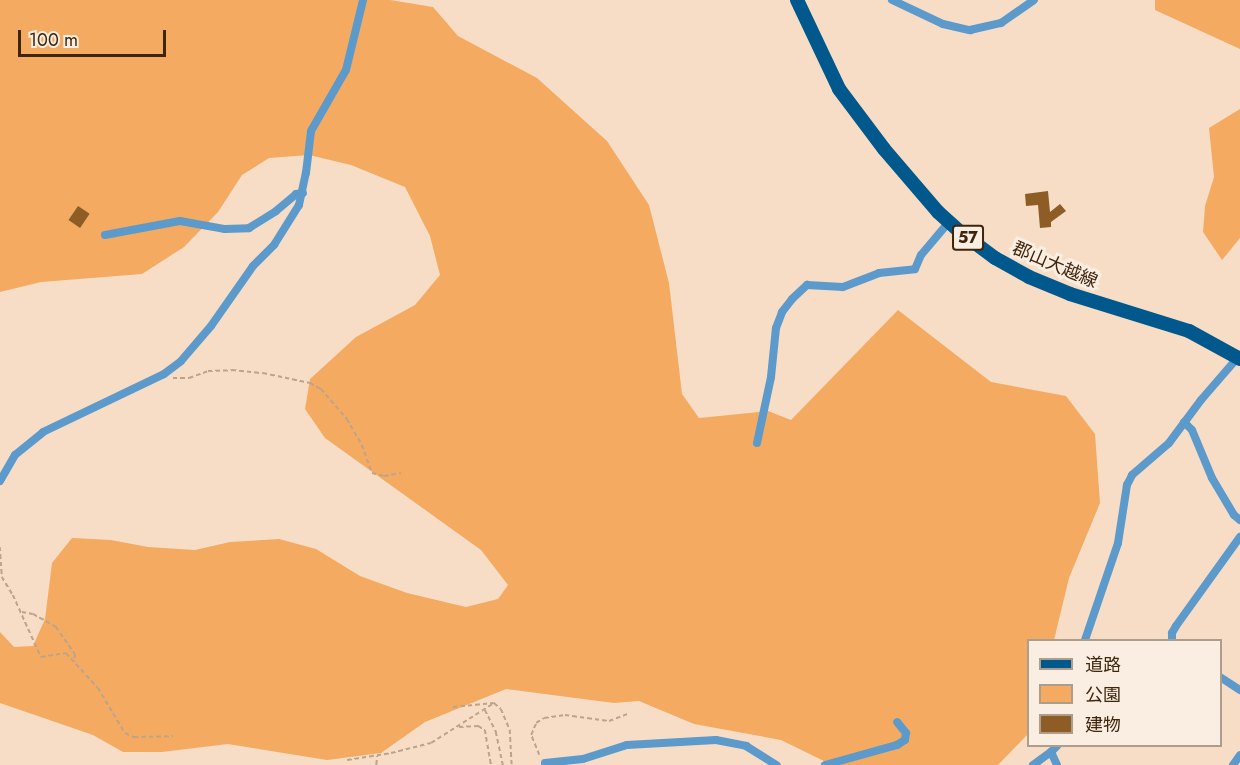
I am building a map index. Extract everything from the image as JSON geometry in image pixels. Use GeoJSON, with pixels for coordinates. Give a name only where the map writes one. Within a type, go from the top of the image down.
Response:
{"type":"FeatureCollection","features":[{"type":"Feature","properties":{"kind":"main road","name":"郡山大越線"},"geometry":{"type":"LineString","coordinates":[[797,0],[839,89],[884,149],[949,222],[995,258],[1029,277],[1070,294],[1189,332],[1239,357]]}},
{"type":"Feature","properties":{"kind":"street"},"geometry":{"type":"LineString","coordinates":[[0,481],[15,455],[43,432],[164,374],[197,344],[253,266],[290,224],[303,193],[311,131],[346,70],[363,0]]}},
{"type":"Feature","properties":{"kind":"street"},"geometry":{"type":"LineString","coordinates":[[892,0],[943,24],[970,30],[1001,23],[1034,0]]}},
{"type":"Feature","properties":{"kind":"street"},"geometry":{"type":"LineString","coordinates":[[105,235],[180,221],[225,229],[249,228],[276,211],[296,194],[303,193]]}},
{"type":"Feature","properties":{"kind":"street"},"geometry":{"type":"LineString","coordinates":[[757,443],[771,377],[776,328],[782,312],[792,299],[807,285],[843,287],[879,273],[915,269],[921,255],[949,222]]}},
{"type":"Feature","properties":{"kind":"street"},"geometry":{"type":"LineString","coordinates":[[1085,639],[1118,543],[1127,485],[1132,475],[1146,460],[1169,443],[1239,357]]}},
{"type":"Feature","properties":{"kind":"street"},"geometry":{"type":"LineString","coordinates":[[1184,422],[1192,430],[1212,478],[1234,515],[1240,520]]}},
{"type":"Feature","properties":{"kind":"street"},"geometry":{"type":"LineString","coordinates":[[1172,639],[1176,626],[1240,537]]}},
{"type":"Feature","properties":{"kind":"street"},"geometry":{"type":"LineString","coordinates":[[1222,678],[1240,690]]}},
{"type":"Feature","properties":{"kind":"street"},"geometry":{"type":"LineString","coordinates":[[825,765],[897,745],[905,740],[906,733],[897,722]]}},
{"type":"Feature","properties":{"kind":"street"},"geometry":{"type":"LineString","coordinates":[[545,763],[583,759],[627,746],[716,740],[746,746],[777,765]]}},
{"type":"Feature","properties":{"kind":"street"},"geometry":{"type":"LineString","coordinates":[[1033,765],[1054,749],[1057,765]]}},
{"type":"Feature","properties":{"kind":"street"},"geometry":{"type":"LineString","coordinates":[[1233,765],[1240,755]]}},
{"type":"Feature","properties":{"kind":"path"},"geometry":{"type":"LineString","coordinates":[[164,374],[177,380],[208,371],[232,370],[263,373],[310,383],[321,388],[347,419],[362,445],[372,473],[384,476],[401,473]]}},
{"type":"Feature","properties":{"kind":"path"},"geometry":{"type":"LineString","coordinates":[[0,548],[2,577],[13,595],[41,657],[66,653],[98,688],[125,733],[134,737],[173,736]]}},
{"type":"Feature","properties":{"kind":"path"},"geometry":{"type":"LineString","coordinates":[[20,612],[33,614],[56,627],[75,654],[75,663]]}},
{"type":"Feature","properties":{"kind":"path"},"geometry":{"type":"LineString","coordinates":[[453,707],[494,703],[501,709],[510,730],[512,765]]}},
{"type":"Feature","properties":{"kind":"path"},"geometry":{"type":"LineString","coordinates":[[347,760],[431,742],[459,728],[494,703]]}},
{"type":"Feature","properties":{"kind":"path"},"geometry":{"type":"LineString","coordinates":[[484,709],[496,732],[503,765]]}},
{"type":"Feature","properties":{"kind":"path"},"geometry":{"type":"LineString","coordinates":[[545,763],[531,735],[536,723],[544,718],[565,715],[609,721],[630,713]]}},
{"type":"Feature","properties":{"kind":"path"},"geometry":{"type":"LineString","coordinates":[[459,728],[478,726],[485,730],[491,765]]}},
{"type":"Feature","properties":{"kind":"path"},"geometry":{"type":"LineString","coordinates":[[376,765],[377,755]]}},
{"type":"Feature","properties":{"kind":"green space"},"geometry":{"type":"Polygon","coordinates":[[[0,0],[390,0],[433,7],[458,36],[537,78],[607,141],[649,205],[669,283],[682,394],[699,418],[768,411],[791,420],[898,310],[991,382],[1066,396],[1095,434],[1100,503],[1069,578],[1054,639],[1027,639],[1027,735],[998,765],[832,765],[781,740],[694,724],[639,701],[614,703],[506,689],[425,722],[381,753],[327,760],[228,744],[162,752],[123,752],[93,735],[0,703],[0,632],[14,647],[33,646],[45,619],[52,563],[72,538],[195,550],[230,542],[279,539],[316,549],[360,576],[407,593],[466,607],[498,599],[508,585],[481,550],[325,438],[305,409],[310,379],[356,337],[415,305],[440,275],[430,236],[405,187],[351,165],[309,155],[269,158],[242,175],[218,212],[184,247],[142,274],[41,282],[0,292],[0,0]]]}},
{"type":"Feature","properties":{"kind":"green space"},"geometry":{"type":"Polygon","coordinates":[[[1155,0],[1240,0],[1240,49],[1155,10],[1155,0]]]}},
{"type":"Feature","properties":{"kind":"green space"},"geometry":{"type":"Polygon","coordinates":[[[1240,109],[1240,238],[1222,260],[1203,232],[1205,206],[1214,177],[1209,128],[1240,109]]]}},
{"type":"Feature","properties":{"kind":"building"},"geometry":{"type":"Polygon","coordinates":[[[1048,191],[1050,212],[1060,204],[1066,211],[1051,222],[1051,227],[1040,228],[1038,205],[1026,206],[1025,194],[1048,191]]]}},
{"type":"Feature","properties":{"kind":"building"},"geometry":{"type":"Polygon","coordinates":[[[78,206],[90,214],[80,228],[68,220],[78,206]]]}}]}
